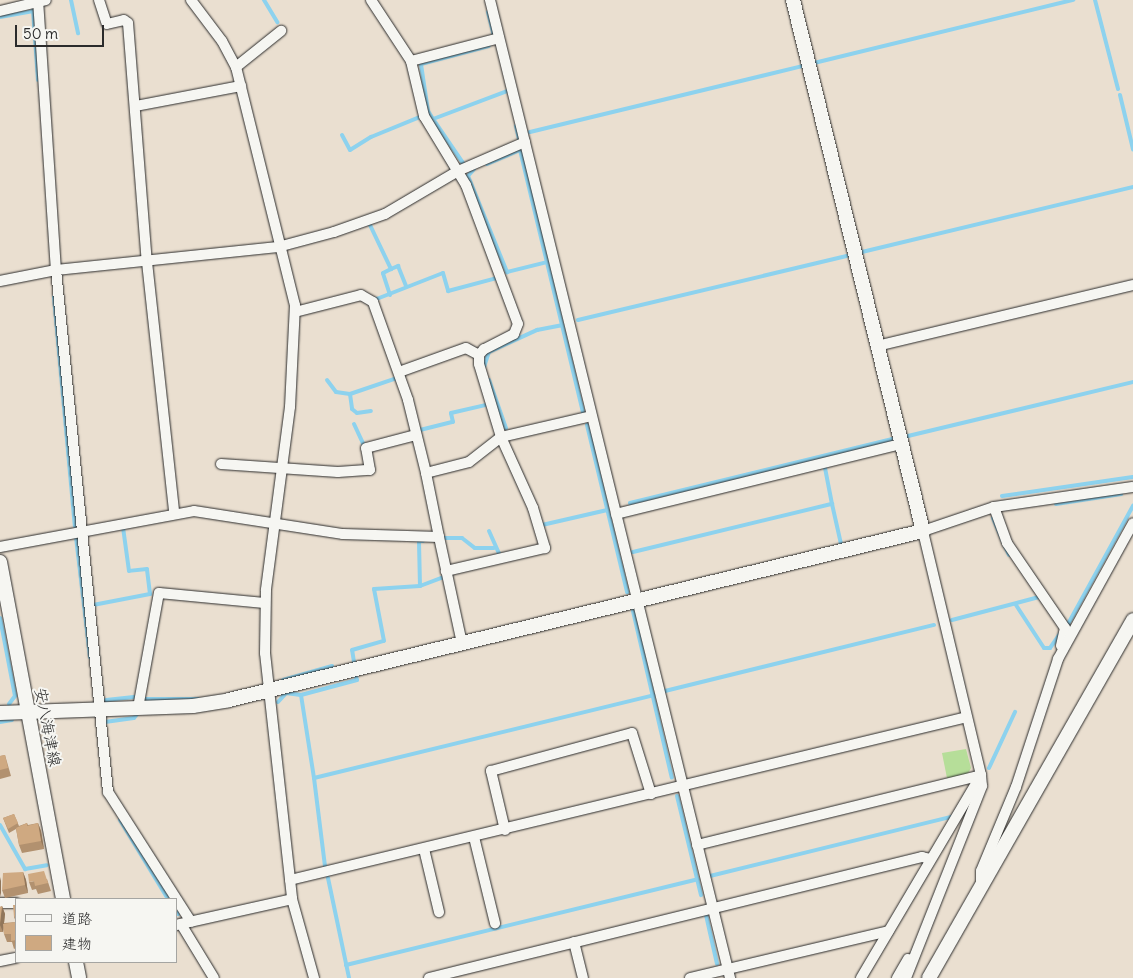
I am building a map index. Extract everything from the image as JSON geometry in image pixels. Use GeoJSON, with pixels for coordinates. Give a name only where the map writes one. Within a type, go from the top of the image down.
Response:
{"type":"FeatureCollection","features":[{"type":"Feature","properties":{"kind":"street"},"geometry":{"type":"LineString","coordinates":[[99,0],[107,24],[124,20],[128,23],[147,262],[174,512]]}},
{"type":"Feature","properties":{"kind":"street"},"geometry":{"type":"LineString","coordinates":[[191,0],[222,41],[236,67],[295,312],[295,354],[283,467],[265,603],[265,652],[292,899],[314,978]]}},
{"type":"Feature","properties":{"kind":"street"},"geometry":{"type":"LineString","coordinates":[[371,0],[411,61],[424,116],[458,171],[518,324],[514,334],[480,355]]}},
{"type":"Feature","properties":{"kind":"street"},"geometry":{"type":"LineString","coordinates":[[490,0],[729,973]]}},
{"type":"Feature","properties":{"kind":"street"},"geometry":{"type":"LineString","coordinates":[[793,0],[981,775],[982,786],[906,978]]}},
{"type":"Feature","properties":{"kind":"street"},"geometry":{"type":"LineString","coordinates":[[0,11],[40,1],[56,270],[80,531],[101,709],[108,792],[168,898]]}},
{"type":"Feature","properties":{"kind":"street"},"geometry":{"type":"LineString","coordinates":[[236,67],[281,31]]}},
{"type":"Feature","properties":{"kind":"street"},"geometry":{"type":"LineString","coordinates":[[411,61],[499,38]]}},
{"type":"Feature","properties":{"kind":"street"},"geometry":{"type":"LineString","coordinates":[[136,106],[241,86]]}},
{"type":"Feature","properties":{"kind":"street"},"geometry":{"type":"LineString","coordinates":[[0,281],[56,270],[278,247],[334,232],[385,214],[458,171],[525,142]]}},
{"type":"Feature","properties":{"kind":"street"},"geometry":{"type":"LineString","coordinates":[[877,346],[1133,285]]}},
{"type":"Feature","properties":{"kind":"street"},"geometry":{"type":"LineString","coordinates":[[295,312],[361,295],[373,302],[399,372],[426,473],[462,643]]}},
{"type":"Feature","properties":{"kind":"street"},"geometry":{"type":"LineString","coordinates":[[399,372],[466,348],[480,355]]}},
{"type":"Feature","properties":{"kind":"street"},"geometry":{"type":"LineString","coordinates":[[446,571],[545,548],[533,508],[501,437],[479,364],[480,355]]}},
{"type":"Feature","properties":{"kind":"street"},"geometry":{"type":"LineString","coordinates":[[426,473],[469,462],[501,437],[591,416]]}},
{"type":"Feature","properties":{"kind":"street"},"geometry":{"type":"LineString","coordinates":[[221,464],[338,472],[370,470],[366,448],[416,435]]}},
{"type":"Feature","properties":{"kind":"street"},"geometry":{"type":"LineString","coordinates":[[616,514],[901,444]]}},
{"type":"Feature","properties":{"kind":"street"},"geometry":{"type":"LineString","coordinates":[[0,713],[193,706],[270,690],[923,530],[994,507],[1133,486]]}},
{"type":"Feature","properties":{"kind":"street"},"geometry":{"type":"LineString","coordinates":[[981,889],[980,871],[1016,787],[1058,660],[1065,628],[1007,543],[994,507]]}},
{"type":"Feature","properties":{"kind":"street"},"geometry":{"type":"LineString","coordinates":[[0,547],[174,512],[194,511],[343,534],[439,537]]}},
{"type":"Feature","properties":{"kind":"street"},"geometry":{"type":"LineString","coordinates":[[1058,660],[1133,523]]}},
{"type":"Feature","properties":{"kind":"street","name":"安八海津線"},"geometry":{"type":"LineString","coordinates":[[0,562],[61,898]]}},
{"type":"Feature","properties":{"kind":"street"},"geometry":{"type":"LineString","coordinates":[[138,708],[159,593],[265,603]]}},
{"type":"Feature","properties":{"kind":"street"},"geometry":{"type":"LineString","coordinates":[[929,978],[1133,620]]}},
{"type":"Feature","properties":{"kind":"street"},"geometry":{"type":"LineString","coordinates":[[290,880],[505,830],[967,717]]}},
{"type":"Feature","properties":{"kind":"street"},"geometry":{"type":"LineString","coordinates":[[505,830],[491,770],[632,733],[651,794]]}},
{"type":"Feature","properties":{"kind":"street"},"geometry":{"type":"LineString","coordinates":[[697,846],[981,775]]}},
{"type":"Feature","properties":{"kind":"street"},"geometry":{"type":"LineString","coordinates":[[862,978],[981,775]]}},
{"type":"Feature","properties":{"kind":"street"},"geometry":{"type":"LineString","coordinates":[[474,837],[495,923]]}},
{"type":"Feature","properties":{"kind":"street"},"geometry":{"type":"LineString","coordinates":[[424,849],[439,912]]}},
{"type":"Feature","properties":{"kind":"street"},"geometry":{"type":"LineString","coordinates":[[429,978],[440,977],[574,942],[922,857],[930,860]]}},
{"type":"Feature","properties":{"kind":"street"},"geometry":{"type":"LineString","coordinates":[[214,978],[183,924],[292,899]]}},
{"type":"Feature","properties":{"kind":"street"},"geometry":{"type":"LineString","coordinates":[[0,903],[15,904]]}},
{"type":"Feature","properties":{"kind":"street"},"geometry":{"type":"LineString","coordinates":[[690,978],[729,973],[889,932]]}},
{"type":"Feature","properties":{"kind":"street"},"geometry":{"type":"LineString","coordinates":[[574,942],[583,978]]}},
{"type":"Feature","properties":{"kind":"street"},"geometry":{"type":"LineString","coordinates":[[897,978],[912,952],[919,948]]}},
{"type":"Feature","properties":{"kind":"street"},"geometry":{"type":"LineString","coordinates":[[0,961],[15,958]]}},
{"type":"Feature","properties":{"kind":"street"},"geometry":{"type":"LineString","coordinates":[[76,963],[79,978]]}},
{"type":"Feature","properties":{"kind":"green space"},"geometry":{"type":"Polygon","coordinates":[[[966,749],[971,768],[967,775],[947,778],[942,753],[966,749]]]}},
{"type":"Feature","properties":{"kind":"building"},"geometry":{"type":"Polygon","coordinates":[[[5,755],[8,768],[0,770],[0,756],[5,755]]]}},
{"type":"Feature","properties":{"kind":"building"},"geometry":{"type":"Polygon","coordinates":[[[14,814],[18,823],[8,829],[3,818],[14,814]]]}},
{"type":"Feature","properties":{"kind":"building"},"geometry":{"type":"Polygon","coordinates":[[[27,823],[27,826],[38,823],[41,841],[19,845],[16,828],[27,823]]]}},
{"type":"Feature","properties":{"kind":"building"},"geometry":{"type":"Polygon","coordinates":[[[44,871],[48,883],[35,886],[34,881],[29,882],[28,874],[44,871]]]}},
{"type":"Feature","properties":{"kind":"building"},"geometry":{"type":"Polygon","coordinates":[[[23,872],[25,885],[2,890],[3,873],[23,872]]]}},
{"type":"Feature","properties":{"kind":"building"},"geometry":{"type":"Polygon","coordinates":[[[13,905],[15,905],[15,916],[13,905]]]}},
{"type":"Feature","properties":{"kind":"building"},"geometry":{"type":"Polygon","coordinates":[[[15,922],[15,940],[11,941],[11,934],[4,934],[3,924],[15,922]]]}},
{"type":"Feature","properties":{"kind":"waterway"},"geometry":{"type":"LineString","coordinates":[[71,0],[78,33]]}},
{"type":"Feature","properties":{"kind":"waterway"},"geometry":{"type":"LineString","coordinates":[[264,0],[277,22]]}},
{"type":"Feature","properties":{"kind":"waterway"},"geometry":{"type":"LineString","coordinates":[[814,63],[1073,0]]}},
{"type":"Feature","properties":{"kind":"waterway"},"geometry":{"type":"LineString","coordinates":[[1095,0],[1118,89]]}},
{"type":"Feature","properties":{"kind":"waterway"},"geometry":{"type":"LineString","coordinates":[[33,10],[38,80]]}},
{"type":"Feature","properties":{"kind":"waterway"},"geometry":{"type":"LineString","coordinates":[[0,17],[33,11]]}},
{"type":"Feature","properties":{"kind":"waterway"},"geometry":{"type":"LineString","coordinates":[[488,12],[494,36]]}},
{"type":"Feature","properties":{"kind":"waterway"},"geometry":{"type":"LineString","coordinates":[[433,119],[428,111],[421,64],[489,46]]}},
{"type":"Feature","properties":{"kind":"waterway"},"geometry":{"type":"LineString","coordinates":[[530,132],[803,66]]}},
{"type":"Feature","properties":{"kind":"waterway"},"geometry":{"type":"LineString","coordinates":[[463,163],[433,119],[507,91]]}},
{"type":"Feature","properties":{"kind":"waterway"},"geometry":{"type":"LineString","coordinates":[[1120,95],[1133,149]]}},
{"type":"Feature","properties":{"kind":"waterway"},"geometry":{"type":"LineString","coordinates":[[342,135],[350,150],[371,137],[420,117]]}},
{"type":"Feature","properties":{"kind":"waterway"},"geometry":{"type":"LineString","coordinates":[[516,126],[519,139]]}},
{"type":"Feature","properties":{"kind":"waterway"},"geometry":{"type":"LineString","coordinates":[[487,164],[520,150],[583,413]]}},
{"type":"Feature","properties":{"kind":"waterway"},"geometry":{"type":"LineString","coordinates":[[468,176],[474,169]]}},
{"type":"Feature","properties":{"kind":"waterway"},"geometry":{"type":"LineString","coordinates":[[468,176],[507,272],[547,262]]}},
{"type":"Feature","properties":{"kind":"waterway"},"geometry":{"type":"LineString","coordinates":[[862,252],[1133,187]]}},
{"type":"Feature","properties":{"kind":"waterway"},"geometry":{"type":"LineString","coordinates":[[370,225],[391,269],[398,266],[406,286]]}},
{"type":"Feature","properties":{"kind":"waterway"},"geometry":{"type":"LineString","coordinates":[[578,320],[846,256]]}},
{"type":"Feature","properties":{"kind":"waterway"},"geometry":{"type":"LineString","coordinates":[[390,295],[383,273],[391,269]]}},
{"type":"Feature","properties":{"kind":"waterway"},"geometry":{"type":"LineString","coordinates":[[374,300],[443,273],[448,291],[497,278]]}},
{"type":"Feature","properties":{"kind":"waterway"},"geometry":{"type":"LineString","coordinates":[[54,297],[75,526]]}},
{"type":"Feature","properties":{"kind":"waterway"},"geometry":{"type":"LineString","coordinates":[[484,367],[489,352],[537,330],[562,325]]}},
{"type":"Feature","properties":{"kind":"waterway"},"geometry":{"type":"LineString","coordinates":[[327,380],[336,392],[350,394],[397,378]]}},
{"type":"Feature","properties":{"kind":"waterway"},"geometry":{"type":"LineString","coordinates":[[489,380],[506,428]]}},
{"type":"Feature","properties":{"kind":"waterway"},"geometry":{"type":"LineString","coordinates":[[908,436],[1133,382]]}},
{"type":"Feature","properties":{"kind":"waterway"},"geometry":{"type":"LineString","coordinates":[[350,394],[352,409],[357,413],[371,411]]}},
{"type":"Feature","properties":{"kind":"waterway"},"geometry":{"type":"LineString","coordinates":[[420,430],[453,422],[451,413],[485,405]]}},
{"type":"Feature","properties":{"kind":"waterway"},"geometry":{"type":"LineString","coordinates":[[354,424],[364,445]]}},
{"type":"Feature","properties":{"kind":"waterway"},"geometry":{"type":"LineString","coordinates":[[587,425],[627,592]]}},
{"type":"Feature","properties":{"kind":"waterway"},"geometry":{"type":"LineString","coordinates":[[630,503],[892,439]]}},
{"type":"Feature","properties":{"kind":"waterway"},"geometry":{"type":"LineString","coordinates":[[633,552],[832,504],[825,468]]}},
{"type":"Feature","properties":{"kind":"waterway"},"geometry":{"type":"LineString","coordinates":[[1002,496],[1133,477]]}},
{"type":"Feature","properties":{"kind":"waterway"},"geometry":{"type":"LineString","coordinates":[[1056,504],[1121,494]]}},
{"type":"Feature","properties":{"kind":"waterway"},"geometry":{"type":"LineString","coordinates":[[832,504],[841,544]]}},
{"type":"Feature","properties":{"kind":"waterway"},"geometry":{"type":"LineString","coordinates":[[1068,624],[1133,506]]}},
{"type":"Feature","properties":{"kind":"waterway"},"geometry":{"type":"LineString","coordinates":[[542,525],[607,510]]}},
{"type":"Feature","properties":{"kind":"waterway"},"geometry":{"type":"LineString","coordinates":[[993,518],[1009,555]]}},
{"type":"Feature","properties":{"kind":"waterway"},"geometry":{"type":"LineString","coordinates":[[93,605],[150,594],[147,569],[129,571],[123,527]]}},
{"type":"Feature","properties":{"kind":"waterway"},"geometry":{"type":"LineString","coordinates":[[489,531],[500,556]]}},
{"type":"Feature","properties":{"kind":"waterway"},"geometry":{"type":"LineString","coordinates":[[76,537],[90,657]]}},
{"type":"Feature","properties":{"kind":"waterway"},"geometry":{"type":"LineString","coordinates":[[442,538],[462,538],[475,548],[494,548]]}},
{"type":"Feature","properties":{"kind":"waterway"},"geometry":{"type":"LineString","coordinates":[[354,662],[352,650],[384,641],[374,589],[420,586],[419,541],[423,541]]}},
{"type":"Feature","properties":{"kind":"waterway"},"geometry":{"type":"LineString","coordinates":[[420,586],[443,577]]}},
{"type":"Feature","properties":{"kind":"waterway"},"geometry":{"type":"LineString","coordinates":[[952,620],[1039,597]]}},
{"type":"Feature","properties":{"kind":"waterway"},"geometry":{"type":"LineString","coordinates":[[1016,605],[1044,648],[1050,648],[1061,632]]}},
{"type":"Feature","properties":{"kind":"waterway"},"geometry":{"type":"LineString","coordinates":[[633,611],[672,778]]}},
{"type":"Feature","properties":{"kind":"waterway"},"geometry":{"type":"LineString","coordinates":[[0,618],[15,696],[9,704]]}},
{"type":"Feature","properties":{"kind":"waterway"},"geometry":{"type":"LineString","coordinates":[[665,691],[934,625]]}},
{"type":"Feature","properties":{"kind":"waterway"},"geometry":{"type":"LineString","coordinates":[[283,680],[332,666]]}},
{"type":"Feature","properties":{"kind":"waterway"},"geometry":{"type":"LineString","coordinates":[[278,702],[286,693],[301,695],[357,680],[356,677]]}},
{"type":"Feature","properties":{"kind":"waterway"},"geometry":{"type":"LineString","coordinates":[[301,695],[314,778],[654,695]]}},
{"type":"Feature","properties":{"kind":"waterway"},"geometry":{"type":"LineString","coordinates":[[106,700],[134,697]]}},
{"type":"Feature","properties":{"kind":"waterway"},"geometry":{"type":"LineString","coordinates":[[144,699],[198,699]]}},
{"type":"Feature","properties":{"kind":"waterway"},"geometry":{"type":"LineString","coordinates":[[989,768],[1015,712]]}},
{"type":"Feature","properties":{"kind":"waterway"},"geometry":{"type":"LineString","coordinates":[[105,722],[134,718],[137,714]]}},
{"type":"Feature","properties":{"kind":"waterway"},"geometry":{"type":"LineString","coordinates":[[0,722],[12,720]]}},
{"type":"Feature","properties":{"kind":"waterway"},"geometry":{"type":"LineString","coordinates":[[314,778],[325,866]]}},
{"type":"Feature","properties":{"kind":"waterway"},"geometry":{"type":"LineString","coordinates":[[677,796],[701,895]]}},
{"type":"Feature","properties":{"kind":"waterway"},"geometry":{"type":"LineString","coordinates":[[710,876],[951,817]]}},
{"type":"Feature","properties":{"kind":"waterway"},"geometry":{"type":"LineString","coordinates":[[120,820],[167,898]]}},
{"type":"Feature","properties":{"kind":"waterway"},"geometry":{"type":"LineString","coordinates":[[0,825],[25,869],[47,865]]}},
{"type":"Feature","properties":{"kind":"waterway"},"geometry":{"type":"LineString","coordinates":[[328,878],[349,978]]}},
{"type":"Feature","properties":{"kind":"waterway"},"geometry":{"type":"LineString","coordinates":[[346,965],[698,879]]}},
{"type":"Feature","properties":{"kind":"waterway"},"geometry":{"type":"LineString","coordinates":[[706,915],[717,964]]}}]}
